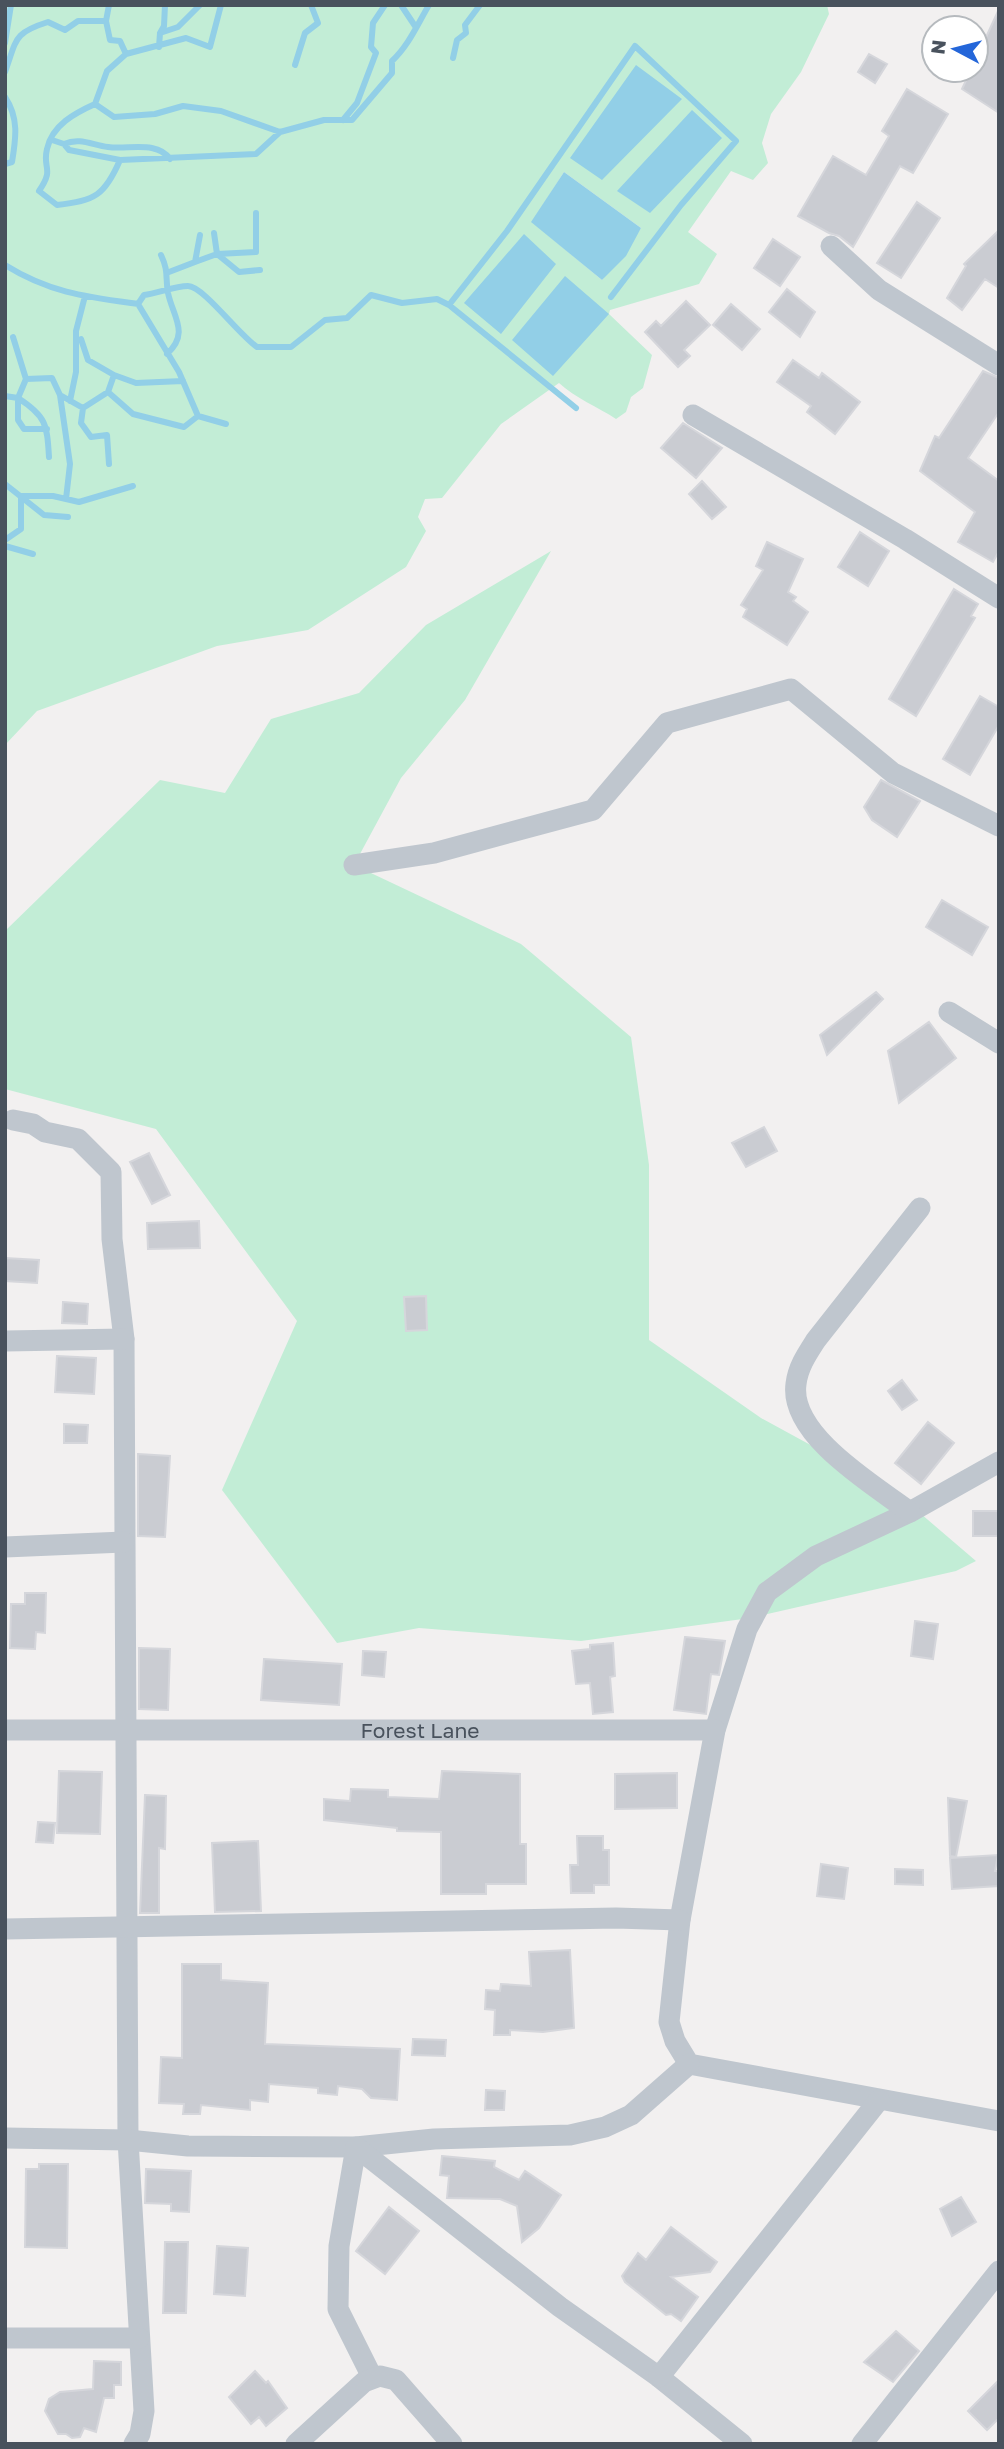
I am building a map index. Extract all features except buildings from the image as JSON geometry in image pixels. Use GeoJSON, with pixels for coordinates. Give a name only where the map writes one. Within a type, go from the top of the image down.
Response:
{"type":"FeatureCollection","features":[{"type":"Feature","properties":{"kind":"street"},"geometry":{"type":"LineString","coordinates":[[831,246],[879,290],[999,365]]}},
{"type":"Feature","properties":{"kind":"street"},"geometry":{"type":"LineString","coordinates":[[693,415],[905,539],[999,598]]}},
{"type":"Feature","properties":{"kind":"street"},"geometry":{"type":"LineString","coordinates":[[354,864],[434,853],[593,810],[667,723],[791,689],[893,773],[999,826]]}},
{"type":"Feature","properties":{"kind":"street"},"geometry":{"type":"LineString","coordinates":[[949,1012],[999,1042]]}},
{"type":"Feature","properties":{"kind":"street"},"geometry":{"type":"LineString","coordinates":[[13,1120],[33,1124],[45,1132],[79,1139],[111,1172],[112,1239],[124,1339],[128,2140],[143,2423],[134,2444]]}},
{"type":"Feature","properties":{"kind":"street"},"geometry":{"type":"LineString","coordinates":[[910,1511],[823,1445],[800,1413],[795,1385],[803,1358],[920,1208]]}},
{"type":"Feature","properties":{"kind":"street"},"geometry":{"type":"LineString","coordinates":[[5,1341],[124,1339]]}},
{"type":"Feature","properties":{"kind":"street"},"geometry":{"type":"LineString","coordinates":[[999,1462],[910,1511],[816,1556],[767,1592],[747,1629],[715,1730],[680,1920],[669,2022],[675,2041],[689,2064],[999,2121]]}},
{"type":"Feature","properties":{"kind":"street"},"geometry":{"type":"LineString","coordinates":[[5,1547],[124,1542]]}},
{"type":"Feature","properties":{"kind":"street","name":"Forest Lane"},"geometry":{"type":"LineString","coordinates":[[5,1730],[715,1730]]}},
{"type":"Feature","properties":{"kind":"street"},"geometry":{"type":"LineString","coordinates":[[5,1930],[616,1918],[680,1920]]}},
{"type":"Feature","properties":{"kind":"street"},"geometry":{"type":"LineString","coordinates":[[5,2138],[128,2140],[188,2146],[356,2147],[434,2139],[570,2135],[605,2127],[631,2115],[689,2064]]}},
{"type":"Feature","properties":{"kind":"street"},"geometry":{"type":"LineString","coordinates":[[659,2377],[878,2100]]}},
{"type":"Feature","properties":{"kind":"street"},"geometry":{"type":"LineString","coordinates":[[356,2147],[339,2246],[338,2309],[372,2377]]}},
{"type":"Feature","properties":{"kind":"street"},"geometry":{"type":"LineString","coordinates":[[356,2147],[560,2307],[659,2377],[742,2444]]}},
{"type":"Feature","properties":{"kind":"street"},"geometry":{"type":"LineString","coordinates":[[862,2444],[999,2271]]}},
{"type":"Feature","properties":{"kind":"street"},"geometry":{"type":"LineString","coordinates":[[5,2338],[139,2338]]}},
{"type":"Feature","properties":{"kind":"street"},"geometry":{"type":"LineString","coordinates":[[296,2444],[372,2377],[396,2380],[452,2444]]}},
{"type":"Feature","properties":{"kind":"green space"},"geometry":{"type":"Polygon","coordinates":[[[5,5],[827,5],[829,14],[801,72],[771,114],[762,143],[768,163],[753,180],[731,171],[688,232],[717,254],[699,284],[610,310],[609,314],[652,355],[643,388],[631,397],[626,412],[616,419],[559,383],[501,424],[442,498],[425,499],[418,517],[426,531],[406,567],[308,630],[217,646],[37,711],[5,745],[5,5]],[[564,172],[532,222],[602,280],[641,228],[564,172]]]}},
{"type":"Feature","properties":{"kind":"green space"},"geometry":{"type":"Polygon","coordinates":[[[551,551],[465,700],[401,778],[354,865],[521,944],[631,1037],[649,1165],[649,1340],[761,1418],[893,1490],[976,1561],[956,1571],[750,1618],[581,1641],[419,1628],[337,1643],[222,1490],[297,1321],[156,1129],[5,1089],[5,931],[160,780],[225,793],[271,719],[359,693],[426,625],[551,551]]]}},
{"type":"Feature","properties":{"kind":"water"},"geometry":{"type":"Polygon","coordinates":[[[636,65],[682,99],[602,180],[570,158],[636,65]]]}},
{"type":"Feature","properties":{"kind":"water"},"geometry":{"type":"Polygon","coordinates":[[[692,110],[722,138],[650,213],[617,191],[692,110]]]}},
{"type":"Feature","properties":{"kind":"water"},"geometry":{"type":"Polygon","coordinates":[[[564,172],[641,228],[626,256],[602,280],[531,222],[564,172]]]}},
{"type":"Feature","properties":{"kind":"water"},"geometry":{"type":"Polygon","coordinates":[[[524,234],[556,264],[501,334],[464,303],[524,234]]]}},
{"type":"Feature","properties":{"kind":"water"},"geometry":{"type":"Polygon","coordinates":[[[565,276],[609,314],[553,376],[512,340],[565,276]]]}},
{"type":"Feature","properties":{"kind":"waterway"},"geometry":{"type":"LineString","coordinates":[[5,43],[11,5]]}},
{"type":"Feature","properties":{"kind":"waterway"},"geometry":{"type":"LineString","coordinates":[[109,5],[106,21],[110,40],[120,41],[126,54]]}},
{"type":"Feature","properties":{"kind":"waterway"},"geometry":{"type":"LineString","coordinates":[[160,33],[164,26],[165,5]]}},
{"type":"Feature","properties":{"kind":"waterway"},"geometry":{"type":"LineString","coordinates":[[159,47],[160,33],[178,27],[200,5]]}},
{"type":"Feature","properties":{"kind":"waterway"},"geometry":{"type":"LineString","coordinates":[[120,160],[103,189],[90,198],[57,205],[39,191],[46,178],[47,149],[54,133],[72,116],[95,104],[107,71],[126,54],[186,38],[210,47],[221,5]]}},
{"type":"Feature","properties":{"kind":"waterway"},"geometry":{"type":"LineString","coordinates":[[295,65],[305,33],[318,23],[311,5]]}},
{"type":"Feature","properties":{"kind":"waterway"},"geometry":{"type":"LineString","coordinates":[[343,120],[357,103],[376,53],[371,47],[373,23],[385,5]]}},
{"type":"Feature","properties":{"kind":"waterway"},"geometry":{"type":"LineString","coordinates":[[401,5],[415,26]]}},
{"type":"Feature","properties":{"kind":"waterway"},"geometry":{"type":"LineString","coordinates":[[95,104],[114,117],[155,114],[183,106],[221,111],[280,132],[324,120],[352,120],[392,73],[392,61],[408,42],[429,5]]}},
{"type":"Feature","properties":{"kind":"waterway"},"geometry":{"type":"LineString","coordinates":[[453,58],[457,40],[466,33],[465,25],[480,5]]}},
{"type":"Feature","properties":{"kind":"waterway"},"geometry":{"type":"LineString","coordinates":[[5,72],[18,39],[28,30],[48,22],[65,30],[78,21],[106,21]]}},
{"type":"Feature","properties":{"kind":"waterway"},"geometry":{"type":"LineString","coordinates":[[138,304],[144,295],[183,286],[195,288],[257,347],[291,347],[325,320],[347,318],[371,295],[402,303],[437,299],[449,305],[507,231],[635,46],[736,141],[681,205],[611,297]]}},
{"type":"Feature","properties":{"kind":"waterway"},"geometry":{"type":"LineString","coordinates":[[5,97],[13,113],[15,128],[12,162],[5,164]]}},
{"type":"Feature","properties":{"kind":"waterway"},"geometry":{"type":"LineString","coordinates":[[52,140],[64,144],[69,150],[120,160],[256,154],[280,132]]}},
{"type":"Feature","properties":{"kind":"waterway"},"geometry":{"type":"LineString","coordinates":[[64,144],[81,141],[108,147],[150,148],[164,153],[170,159]]}},
{"type":"Feature","properties":{"kind":"waterway"},"geometry":{"type":"LineString","coordinates":[[217,254],[256,252],[256,213]]}},
{"type":"Feature","properties":{"kind":"waterway"},"geometry":{"type":"LineString","coordinates":[[195,262],[217,254],[214,233]]}},
{"type":"Feature","properties":{"kind":"waterway"},"geometry":{"type":"LineString","coordinates":[[169,272],[195,262],[200,235]]}},
{"type":"Feature","properties":{"kind":"waterway"},"geometry":{"type":"LineString","coordinates":[[217,254],[239,272],[260,270]]}},
{"type":"Feature","properties":{"kind":"waterway"},"geometry":{"type":"LineString","coordinates":[[161,255],[179,332],[178,339],[167,354]]}},
{"type":"Feature","properties":{"kind":"waterway"},"geometry":{"type":"LineString","coordinates":[[5,265],[53,288],[138,304],[179,372],[198,416]]}},
{"type":"Feature","properties":{"kind":"waterway"},"geometry":{"type":"LineString","coordinates":[[70,401],[76,372],[76,331],[85,296]]}},
{"type":"Feature","properties":{"kind":"waterway"},"geometry":{"type":"LineString","coordinates":[[449,305],[576,408]]}},
{"type":"Feature","properties":{"kind":"waterway"},"geometry":{"type":"LineString","coordinates":[[13,337],[26,379]]}},
{"type":"Feature","properties":{"kind":"waterway"},"geometry":{"type":"LineString","coordinates":[[81,339],[88,360],[114,375]]}},
{"type":"Feature","properties":{"kind":"waterway"},"geometry":{"type":"LineString","coordinates":[[108,392],[114,375],[136,383],[183,381]]}},
{"type":"Feature","properties":{"kind":"waterway"},"geometry":{"type":"LineString","coordinates":[[5,396],[18,398],[26,379],[52,378],[60,395],[83,408],[108,392],[133,414],[184,427],[198,416],[226,424]]}},
{"type":"Feature","properties":{"kind":"waterway"},"geometry":{"type":"LineString","coordinates":[[60,395],[70,464],[66,499]]}},
{"type":"Feature","properties":{"kind":"waterway"},"geometry":{"type":"LineString","coordinates":[[18,398],[40,416],[46,429],[49,457]]}},
{"type":"Feature","properties":{"kind":"waterway"},"geometry":{"type":"LineString","coordinates":[[18,398],[18,420],[24,429],[47,429]]}},
{"type":"Feature","properties":{"kind":"waterway"},"geometry":{"type":"LineString","coordinates":[[83,408],[81,423],[91,437],[107,435],[109,464]]}},
{"type":"Feature","properties":{"kind":"waterway"},"geometry":{"type":"LineString","coordinates":[[5,484],[44,515],[68,517]]}},
{"type":"Feature","properties":{"kind":"waterway"},"geometry":{"type":"LineString","coordinates":[[5,540],[21,529],[21,496],[53,496],[79,502],[133,486]]}},
{"type":"Feature","properties":{"kind":"waterway"},"geometry":{"type":"LineString","coordinates":[[5,546],[33,554]]}}]}
